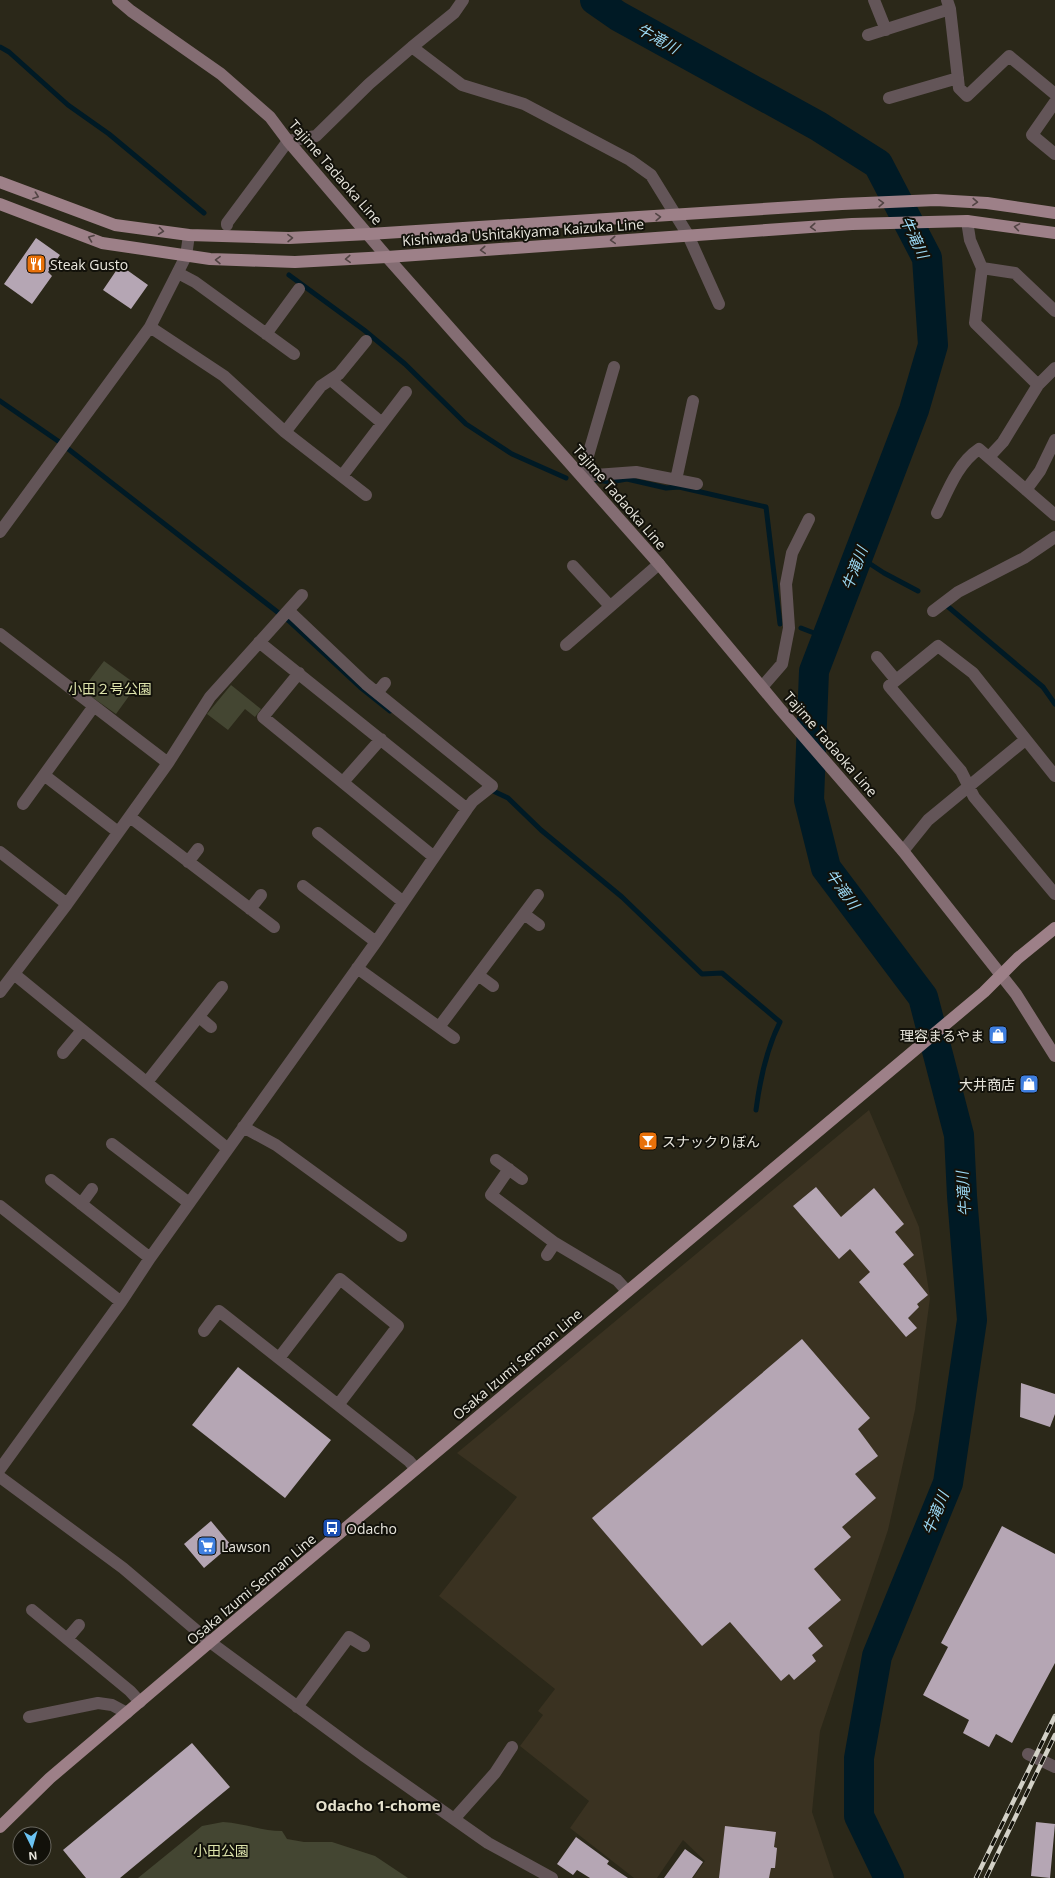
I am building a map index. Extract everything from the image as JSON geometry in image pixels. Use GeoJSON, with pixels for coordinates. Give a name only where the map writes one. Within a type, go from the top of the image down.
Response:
{"type":"FeatureCollection","features":[{"type":"Feature","properties":{"kind":"main road","name":"Tajime Tadaoka Line"},"geometry":{"type":"LineString","coordinates":[[118,0],[131,11],[221,74],[270,117],[288,141],[370,234],[387,256],[659,564],[780,709],[903,851],[1002,975],[1016,994],[1055,1056]]}},
{"type":"Feature","properties":{"kind":"main road","name":"Kishiwada Ushitakiyama Kaizuka Line"},"geometry":{"type":"LineString","coordinates":[[0,182],[115,225],[189,235],[289,238],[677,216],[842,204],[936,200],[987,203],[1055,213]]}},
{"type":"Feature","properties":{"kind":"main road","name":"Kishiwada Ushitakiyama Kaizuka Line"},"geometry":{"type":"LineString","coordinates":[[0,204],[102,243],[210,259],[295,262],[852,224],[967,221],[1055,233]]}},
{"type":"Feature","properties":{"kind":"main road","name":"Osaka Izumi Sennan Line"},"geometry":{"type":"LineString","coordinates":[[0,1827],[50,1778],[958,1013],[1055,928]]}},
{"type":"Feature","properties":{"kind":"street"},"geometry":{"type":"LineString","coordinates":[[227,225],[227,222],[288,141],[316,136],[369,84],[454,13],[463,0]]}},
{"type":"Feature","properties":{"kind":"street"},"geometry":{"type":"LineString","coordinates":[[874,0],[886,30]]}},
{"type":"Feature","properties":{"kind":"street"},"geometry":{"type":"LineString","coordinates":[[868,36],[949,4],[958,78],[960,88],[967,96],[1009,56],[1055,94]]}},
{"type":"Feature","properties":{"kind":"street"},"geometry":{"type":"LineString","coordinates":[[412,47],[462,84],[524,104],[630,160],[651,175],[688,235],[719,304]]}},
{"type":"Feature","properties":{"kind":"street"},"geometry":{"type":"LineString","coordinates":[[889,98],[958,78]]}},
{"type":"Feature","properties":{"kind":"street"},"geometry":{"type":"LineString","coordinates":[[1055,102],[1032,135],[1055,154]]}},
{"type":"Feature","properties":{"kind":"street"},"geometry":{"type":"LineString","coordinates":[[967,221],[970,240],[982,268],[975,323],[1038,385]]}},
{"type":"Feature","properties":{"kind":"street"},"geometry":{"type":"LineString","coordinates":[[0,532],[150,327],[186,256],[189,235]]}},
{"type":"Feature","properties":{"kind":"street"},"geometry":{"type":"LineString","coordinates":[[982,268],[1015,273],[1055,311]]}},
{"type":"Feature","properties":{"kind":"street"},"geometry":{"type":"LineString","coordinates":[[178,274],[195,282],[294,354]]}},
{"type":"Feature","properties":{"kind":"street"},"geometry":{"type":"LineString","coordinates":[[266,334],[299,289]]}},
{"type":"Feature","properties":{"kind":"street"},"geometry":{"type":"LineString","coordinates":[[150,327],[224,376],[285,432],[366,495]]}},
{"type":"Feature","properties":{"kind":"street"},"geometry":{"type":"LineString","coordinates":[[285,432],[321,386],[339,374],[366,341]]}},
{"type":"Feature","properties":{"kind":"street"},"geometry":{"type":"LineString","coordinates":[[614,367],[582,476],[636,472],[697,484]]}},
{"type":"Feature","properties":{"kind":"street"},"geometry":{"type":"LineString","coordinates":[[989,457],[1003,442],[1038,385],[1055,368]]}},
{"type":"Feature","properties":{"kind":"street"},"geometry":{"type":"LineString","coordinates":[[331,380],[382,423]]}},
{"type":"Feature","properties":{"kind":"street"},"geometry":{"type":"LineString","coordinates":[[342,476],[406,392]]}},
{"type":"Feature","properties":{"kind":"street"},"geometry":{"type":"LineString","coordinates":[[676,480],[693,401]]}},
{"type":"Feature","properties":{"kind":"street"},"geometry":{"type":"LineString","coordinates":[[1026,490],[1040,471],[1055,440]]}},
{"type":"Feature","properties":{"kind":"street"},"geometry":{"type":"LineString","coordinates":[[938,513],[953,480],[968,456],[979,449],[1055,515]]}},
{"type":"Feature","properties":{"kind":"street"},"geometry":{"type":"LineString","coordinates":[[762,687],[782,664],[789,628],[786,584],[792,553],[809,518]]}},
{"type":"Feature","properties":{"kind":"street"},"geometry":{"type":"LineString","coordinates":[[933,611],[958,592],[1024,558],[1055,537]]}},
{"type":"Feature","properties":{"kind":"street"},"geometry":{"type":"LineString","coordinates":[[566,645],[659,564]]}},
{"type":"Feature","properties":{"kind":"street"},"geometry":{"type":"LineString","coordinates":[[574,566],[610,606]]}},
{"type":"Feature","properties":{"kind":"street"},"geometry":{"type":"LineString","coordinates":[[0,992],[67,904],[130,817],[168,763],[210,697],[302,595]]}},
{"type":"Feature","properties":{"kind":"street"},"geometry":{"type":"LineString","coordinates":[[0,1469],[121,1302],[150,1258],[376,942],[402,901],[467,809],[473,801],[492,786],[381,688],[284,615]]}},
{"type":"Feature","properties":{"kind":"street"},"geometry":{"type":"LineString","coordinates":[[0,634],[168,763]]}},
{"type":"Feature","properties":{"kind":"street"},"geometry":{"type":"LineString","coordinates":[[259,642],[467,809]]}},
{"type":"Feature","properties":{"kind":"street"},"geometry":{"type":"LineString","coordinates":[[1055,776],[973,673],[938,646],[889,686],[961,772],[974,797],[1055,894]]}},
{"type":"Feature","properties":{"kind":"street"},"geometry":{"type":"LineString","coordinates":[[877,657],[896,680]]}},
{"type":"Feature","properties":{"kind":"street"},"geometry":{"type":"LineString","coordinates":[[299,673],[263,717],[434,857]]}},
{"type":"Feature","properties":{"kind":"street"},"geometry":{"type":"LineString","coordinates":[[23,804],[94,706]]}},
{"type":"Feature","properties":{"kind":"street"},"geometry":{"type":"LineString","coordinates":[[342,782],[381,739]]}},
{"type":"Feature","properties":{"kind":"street"},"geometry":{"type":"LineString","coordinates":[[903,851],[928,820],[968,785],[1025,740]]}},
{"type":"Feature","properties":{"kind":"street"},"geometry":{"type":"LineString","coordinates":[[44,775],[118,832]]}},
{"type":"Feature","properties":{"kind":"street"},"geometry":{"type":"LineString","coordinates":[[130,817],[274,927]]}},
{"type":"Feature","properties":{"kind":"street"},"geometry":{"type":"LineString","coordinates":[[318,833],[402,901]]}},
{"type":"Feature","properties":{"kind":"street"},"geometry":{"type":"LineString","coordinates":[[188,862],[198,849]]}},
{"type":"Feature","properties":{"kind":"street"},"geometry":{"type":"LineString","coordinates":[[2,859],[67,904]]}},
{"type":"Feature","properties":{"kind":"street"},"geometry":{"type":"LineString","coordinates":[[302,886],[376,942]]}},
{"type":"Feature","properties":{"kind":"street"},"geometry":{"type":"LineString","coordinates":[[250,909],[261,895]]}},
{"type":"Feature","properties":{"kind":"street"},"geometry":{"type":"LineString","coordinates":[[439,1027],[538,895]]}},
{"type":"Feature","properties":{"kind":"street"},"geometry":{"type":"LineString","coordinates":[[524,914],[539,925]]}},
{"type":"Feature","properties":{"kind":"street"},"geometry":{"type":"LineString","coordinates":[[357,968],[454,1038]]}},
{"type":"Feature","properties":{"kind":"street"},"geometry":{"type":"LineString","coordinates":[[14,974],[228,1149]]}},
{"type":"Feature","properties":{"kind":"street"},"geometry":{"type":"LineString","coordinates":[[478,975],[493,986]]}},
{"type":"Feature","properties":{"kind":"street"},"geometry":{"type":"LineString","coordinates":[[147,1082],[222,987]]}},
{"type":"Feature","properties":{"kind":"street"},"geometry":{"type":"LineString","coordinates":[[199,1017],[211,1027]]}},
{"type":"Feature","properties":{"kind":"street"},"geometry":{"type":"LineString","coordinates":[[63,1053],[82,1030]]}},
{"type":"Feature","properties":{"kind":"street"},"geometry":{"type":"LineString","coordinates":[[243,1128],[276,1146],[401,1236]]}},
{"type":"Feature","properties":{"kind":"street"},"geometry":{"type":"LineString","coordinates":[[112,1144],[189,1203]]}},
{"type":"Feature","properties":{"kind":"street"},"geometry":{"type":"LineString","coordinates":[[496,1160],[522,1179]]}},
{"type":"Feature","properties":{"kind":"street"},"geometry":{"type":"LineString","coordinates":[[509,1170],[491,1195],[555,1243],[617,1280],[627,1291]]}},
{"type":"Feature","properties":{"kind":"street"},"geometry":{"type":"LineString","coordinates":[[51,1180],[150,1258]]}},
{"type":"Feature","properties":{"kind":"street"},"geometry":{"type":"LineString","coordinates":[[81,1204],[92,1189]]}},
{"type":"Feature","properties":{"kind":"street"},"geometry":{"type":"LineString","coordinates":[[0,1206],[121,1302]]}},
{"type":"Feature","properties":{"kind":"street"},"geometry":{"type":"LineString","coordinates":[[547,1255],[555,1243]]}},
{"type":"Feature","properties":{"kind":"street"},"geometry":{"type":"LineString","coordinates":[[279,1358],[340,1279],[398,1326],[338,1405]]}},
{"type":"Feature","properties":{"kind":"street"},"geometry":{"type":"LineString","coordinates":[[204,1331],[219,1311],[409,1461],[416,1469]]}},
{"type":"Feature","properties":{"kind":"street"},"geometry":{"type":"LineString","coordinates":[[0,1477],[123,1568],[210,1642],[297,1707],[488,1843],[552,1878]]}},
{"type":"Feature","properties":{"kind":"street"},"geometry":{"type":"LineString","coordinates":[[32,1610],[130,1691],[140,1702]]}},
{"type":"Feature","properties":{"kind":"street"},"geometry":{"type":"LineString","coordinates":[[67,1639],[79,1625]]}},
{"type":"Feature","properties":{"kind":"street"},"geometry":{"type":"LineString","coordinates":[[297,1707],[350,1637],[364,1646]]}},
{"type":"Feature","properties":{"kind":"street"},"geometry":{"type":"LineString","coordinates":[[30,1717],[98,1703],[112,1705],[127,1713]]}},
{"type":"Feature","properties":{"kind":"street"},"geometry":{"type":"LineString","coordinates":[[454,1819],[495,1773],[512,1747]]}},
{"type":"Feature","properties":{"kind":"street"},"geometry":{"type":"LineString","coordinates":[[1028,1754],[1055,1767]]}},
{"type":"Feature","properties":{"kind":"shaded area"},"geometry":{"type":"Polygon","coordinates":[[[869,1110],[919,1227],[930,1298],[915,1410],[888,1530],[820,1731],[812,1812],[834,1878],[693,1878],[705,1861],[683,1840],[657,1878],[634,1878],[570,1828],[589,1801],[520,1746],[543,1715],[538,1711],[555,1689],[439,1596],[517,1497],[457,1453],[869,1110]]]}},
{"type":"Feature","properties":{"kind":"green space","name":"小田２号公園"},"geometry":{"type":"Polygon","coordinates":[[[104,661],[137,685],[116,714],[82,690],[104,661]]]}},
{"type":"Feature","properties":{"kind":"green space"},"geometry":{"type":"Polygon","coordinates":[[[231,685],[261,709],[255,717],[245,709],[228,730],[207,714],[231,685]]]}},
{"type":"Feature","properties":{"kind":"green space","name":"小田公園"},"geometry":{"type":"Polygon","coordinates":[[[223,1822],[267,1830],[282,1831],[287,1839],[304,1842],[332,1842],[375,1856],[408,1878],[138,1878],[202,1826],[223,1822]]]}},
{"type":"Feature","properties":{"kind":"building","name":"Steak Gusto"},"geometry":{"type":"Polygon","coordinates":[[[36,238],[60,255],[48,272],[52,276],[32,304],[4,284],[36,238]]]}},
{"type":"Feature","properties":{"kind":"building"},"geometry":{"type":"Polygon","coordinates":[[[120,265],[148,285],[131,309],[103,290],[120,265]]]}},
{"type":"Feature","properties":{"kind":"building"},"geometry":{"type":"Polygon","coordinates":[[[816,1187],[841,1217],[874,1188],[904,1224],[895,1232],[914,1255],[903,1264],[928,1295],[917,1304],[919,1307],[908,1318],[917,1328],[906,1337],[859,1282],[870,1272],[850,1249],[839,1259],[793,1206],[816,1187]]]}},
{"type":"Feature","properties":{"kind":"building"},"geometry":{"type":"Polygon","coordinates":[[[802,1339],[870,1418],[858,1429],[878,1456],[855,1474],[876,1498],[842,1527],[851,1537],[814,1569],[841,1600],[808,1628],[823,1646],[812,1655],[816,1661],[794,1680],[789,1674],[781,1681],[730,1622],[702,1646],[592,1518],[802,1339]]]}},
{"type":"Feature","properties":{"kind":"building"},"geometry":{"type":"Polygon","coordinates":[[[238,1367],[331,1440],[285,1498],[192,1425],[238,1367]]]}},
{"type":"Feature","properties":{"kind":"building"},"geometry":{"type":"Polygon","coordinates":[[[1021,1383],[1055,1394],[1055,1414],[1050,1427],[1020,1417],[1021,1383]]]}},
{"type":"Feature","properties":{"kind":"building"},"geometry":{"type":"Polygon","coordinates":[[[211,1521],[231,1545],[204,1568],[184,1544],[211,1521]]]}},
{"type":"Feature","properties":{"kind":"building"},"geometry":{"type":"Polygon","coordinates":[[[1002,1526],[1055,1554],[1055,1663],[1012,1743],[996,1734],[989,1747],[963,1733],[969,1720],[923,1695],[948,1647],[941,1643],[1002,1526]]]}},
{"type":"Feature","properties":{"kind":"building"},"geometry":{"type":"Polygon","coordinates":[[[192,1743],[230,1787],[120,1878],[86,1878],[63,1850],[192,1743]]]}},
{"type":"Feature","properties":{"kind":"building"},"geometry":{"type":"Polygon","coordinates":[[[1036,1822],[1055,1824],[1050,1878],[1031,1876],[1036,1822]]]}},
{"type":"Feature","properties":{"kind":"building"},"geometry":{"type":"Polygon","coordinates":[[[725,1826],[776,1832],[774,1847],[777,1848],[775,1868],[771,1868],[769,1878],[719,1878],[725,1826]]]}},
{"type":"Feature","properties":{"kind":"building"},"geometry":{"type":"Polygon","coordinates":[[[576,1837],[609,1861],[607,1864],[628,1878],[590,1878],[577,1870],[573,1875],[557,1864],[576,1837]]]}},
{"type":"Feature","properties":{"kind":"building"},"geometry":{"type":"Polygon","coordinates":[[[685,1849],[703,1862],[692,1878],[664,1878],[685,1849]]]}},
{"type":"Feature","properties":{"kind":"waterway","name":"牛滝川"},"geometry":{"type":"LineString","coordinates":[[595,0],[618,16],[818,126],[878,164],[927,258],[933,345],[914,410],[814,671],[809,800],[826,868],[923,997],[959,1135],[962,1196],[972,1320],[948,1483],[877,1656],[859,1758],[859,1816],[889,1878]]}},
{"type":"Feature","properties":{"kind":"waterway"},"geometry":{"type":"LineString","coordinates":[[0,47],[9,52],[68,105],[109,134],[204,213]]}},
{"type":"Feature","properties":{"kind":"waterway"},"geometry":{"type":"LineString","coordinates":[[289,275],[364,330],[405,364],[466,424],[512,454],[566,478]]}},
{"type":"Feature","properties":{"kind":"waterway"},"geometry":{"type":"LineString","coordinates":[[0,401],[58,441]]}},
{"type":"Feature","properties":{"kind":"waterway"},"geometry":{"type":"LineString","coordinates":[[67,448],[289,621],[360,687],[390,711]]}},
{"type":"Feature","properties":{"kind":"waterway"},"geometry":{"type":"LineString","coordinates":[[597,480],[610,482],[627,479],[666,488],[679,487],[766,507],[780,624]]}},
{"type":"Feature","properties":{"kind":"waterway"},"geometry":{"type":"LineString","coordinates":[[858,556],[884,573],[918,591]]}},
{"type":"Feature","properties":{"kind":"waterway"},"geometry":{"type":"LineString","coordinates":[[946,605],[1043,687],[1055,704]]}},
{"type":"Feature","properties":{"kind":"waterway"},"geometry":{"type":"LineString","coordinates":[[801,628],[827,638]]}},
{"type":"Feature","properties":{"kind":"waterway"},"geometry":{"type":"LineString","coordinates":[[489,789],[508,798],[541,830],[622,897],[702,974],[722,973],[780,1022],[764,1065],[756,1110]]}},
{"type":"Feature","properties":{"kind":"railway"},"geometry":{"type":"LineString","coordinates":[[976,1878],[1055,1716]]}},
{"type":"Feature","properties":{"kind":"railway"},"geometry":{"type":"LineString","coordinates":[[986,1878],[1055,1735]]}},
{"type":"Feature","properties":{"kind":"place","name":"Steak Gusto"},"geometry":{"type":"Point","coordinates":[36,264]}},
{"type":"Feature","properties":{"kind":"place","name":"理容まるやま"},"geometry":{"type":"Point","coordinates":[998,1035]}},
{"type":"Feature","properties":{"kind":"place","name":"大井商店"},"geometry":{"type":"Point","coordinates":[1029,1084]}},
{"type":"Feature","properties":{"kind":"place","name":"スナックりぼん"},"geometry":{"type":"Point","coordinates":[648,1141]}},
{"type":"Feature","properties":{"kind":"place","name":"Odacho"},"geometry":{"type":"Point","coordinates":[332,1528]}},
{"type":"Feature","properties":{"kind":"place","name":"Lawson"},"geometry":{"type":"Point","coordinates":[207,1546]}},
{"type":"Feature","properties":{"kind":"district","name":"Odacho 1-chome"},"geometry":{"type":"Point","coordinates":[378,1805]}}]}
